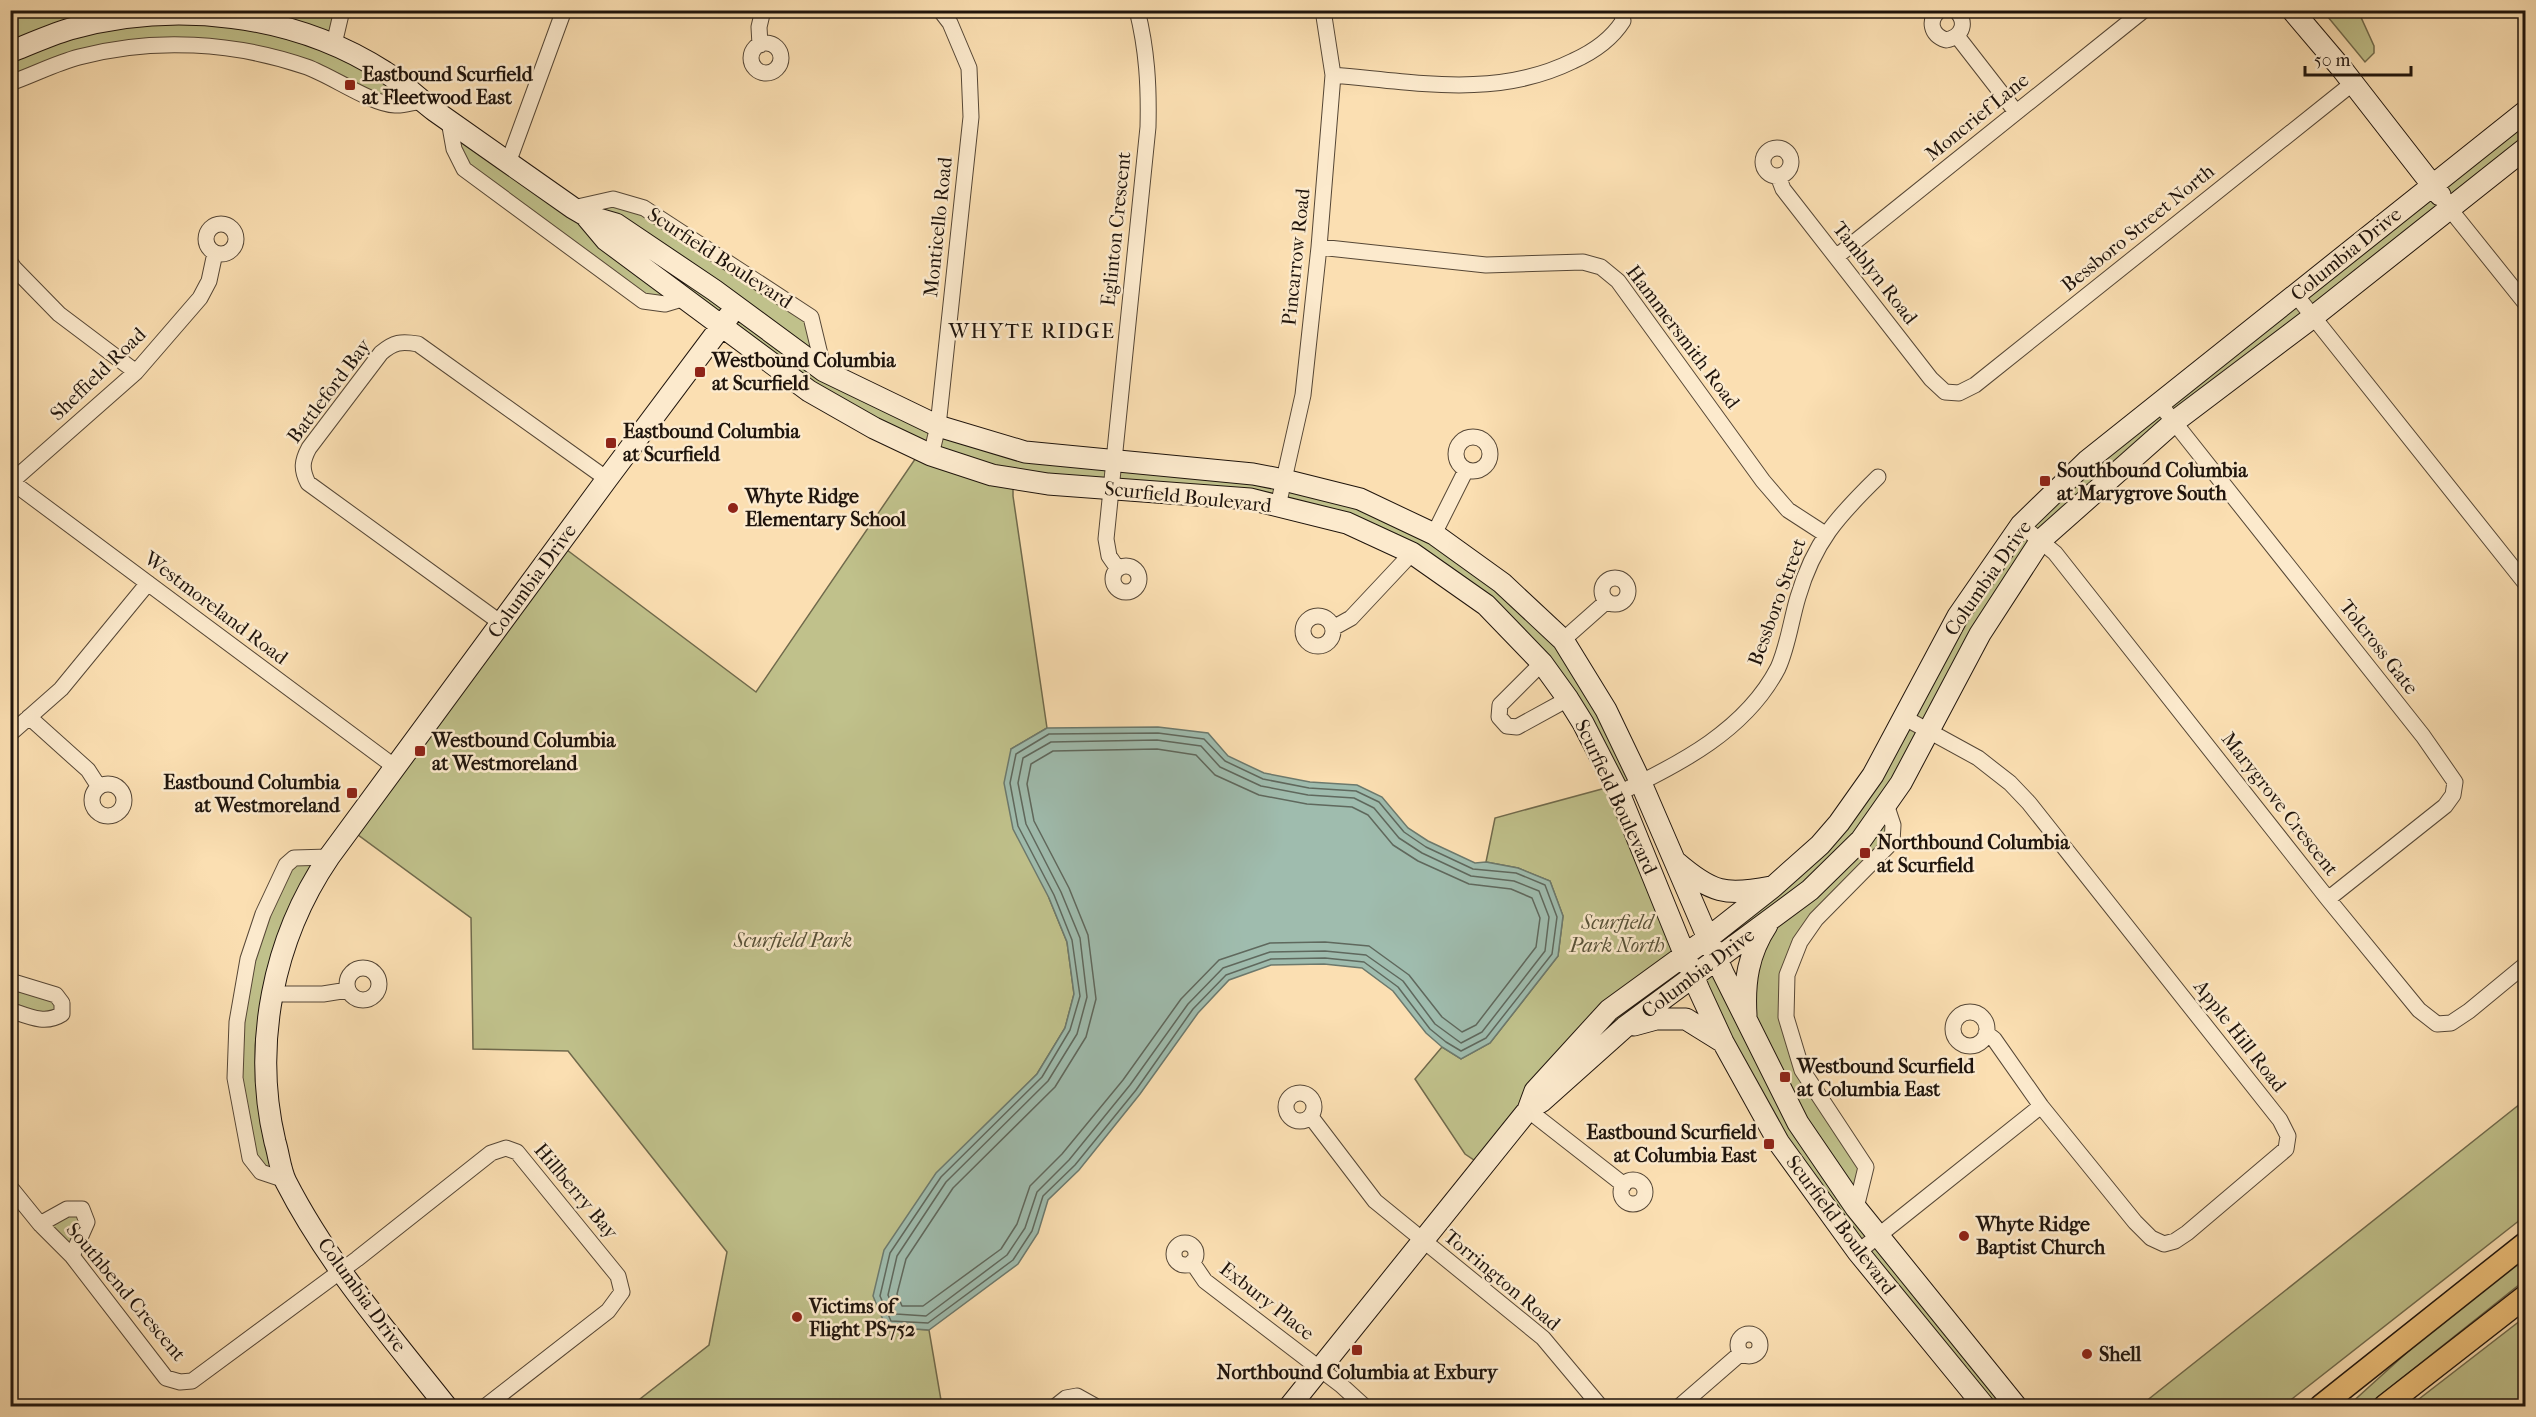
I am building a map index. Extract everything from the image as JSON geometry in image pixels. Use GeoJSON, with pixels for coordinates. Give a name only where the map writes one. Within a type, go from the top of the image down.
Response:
{"type":"FeatureCollection","features":[{"type":"Feature","properties":{"kind":"main road"},"geometry":{"type":"LineString","coordinates":[[2321,1407],[2526,1243]]}},
{"type":"Feature","properties":{"kind":"main road"},"geometry":{"type":"LineString","coordinates":[[2385,1407],[2526,1296]]}},
{"type":"Feature","properties":{"kind":"street"},"geometry":{"type":"LineString","coordinates":[[334,44],[342,10]]}},
{"type":"Feature","properties":{"kind":"street"},"geometry":{"type":"LineString","coordinates":[[508,163],[564,10]]}},
{"type":"Feature","properties":{"kind":"street"},"geometry":{"type":"LineString","coordinates":[[760,45],[759,27],[763,10]]}},
{"type":"Feature","properties":{"kind":"street","name":"Monticello Road"},"geometry":{"type":"LineString","coordinates":[[931,455],[938,426],[971,117],[969,68],[950,23],[940,10]]}},
{"type":"Feature","properties":{"kind":"street","name":"Eglinton Crescent"},"geometry":{"type":"LineString","coordinates":[[1118,569],[1109,556],[1106,539],[1148,127],[1148,63],[1137,10]]}},
{"type":"Feature","properties":{"kind":"street","name":"Pincarrow Road"},"geometry":{"type":"LineString","coordinates":[[1278,506],[1303,395],[1318,247],[1333,75],[1323,10]]}},
{"type":"Feature","properties":{"kind":"street"},"geometry":{"type":"LineString","coordinates":[[1333,75],[1478,87],[1539,76],[1586,55],[1609,39],[1623,21],[1620,10]]}},
{"type":"Feature","properties":{"kind":"street"},"geometry":{"type":"LineString","coordinates":[[1940,10],[1932,20],[1933,30],[1936,35],[1946,40],[1956,36],[1962,28],[1963,23],[1955,10]]}},
{"type":"Feature","properties":{"kind":"street","name":"Moncrief Lane"},"geometry":{"type":"LineString","coordinates":[[1836,257],[2144,10]]}},
{"type":"Feature","properties":{"kind":"street"},"geometry":{"type":"LineString","coordinates":[[2292,10],[2353,83],[2526,304]]}},
{"type":"Feature","properties":{"kind":"street","name":"Scurfield Boulevard"},"geometry":{"type":"LineString","coordinates":[[10,52],[81,26],[137,15],[199,13],[268,23],[310,34],[334,44],[385,72],[449,121],[579,211],[606,240],[809,391],[874,428],[931,455],[992,475],[1048,484],[1250,499],[1347,523],[1412,553],[1486,605],[1542,663],[1568,699],[1619,793],[1723,1042],[1779,1143],[1858,1252],[1984,1407]]}},
{"type":"Feature","properties":{"kind":"street"},"geometry":{"type":"LineString","coordinates":[[1956,36],[2016,112]]}},
{"type":"Feature","properties":{"kind":"street"},"geometry":{"type":"LineString","coordinates":[[10,83],[76,58],[109,50],[177,44],[225,47],[306,67],[379,101],[395,105],[422,101]]}},
{"type":"Feature","properties":{"kind":"street","name":"Bessboro Street North"},"geometry":{"type":"LineString","coordinates":[[1945,392],[1959,393],[1975,385],[2353,83]]}},
{"type":"Feature","properties":{"kind":"street","name":"Columbia Drive"},"geometry":{"type":"LineString","coordinates":[[1528,1110],[1535,1091],[1609,1010],[1708,938],[1774,886],[1820,845],[1839,823],[1873,775],[1958,616],[2021,525],[2087,461],[2526,111]]}},
{"type":"Feature","properties":{"kind":"street"},"geometry":{"type":"LineString","coordinates":[[449,121],[454,149],[464,169],[643,301],[665,304],[685,298]]}},
{"type":"Feature","properties":{"kind":"street","name":"Columbia Drive"},"geometry":{"type":"LineString","coordinates":[[1290,1407],[1528,1110],[1544,1099],[1624,1027],[1810,890],[1861,840],[1901,783],[1980,634],[2041,540],[2174,422],[2313,317],[2526,148]]}},
{"type":"Feature","properties":{"kind":"street","name":"Tamblyn Road"},"geometry":{"type":"LineString","coordinates":[[1778,176],[1784,189],[1836,257],[1931,379],[1945,392]]}},
{"type":"Feature","properties":{"kind":"street","name":"Scurfield Boulevard"},"geometry":{"type":"LineString","coordinates":[[579,211],[613,199],[644,208],[723,259],[811,317],[824,371]]}},
{"type":"Feature","properties":{"kind":"street","name":"Scurfield Boulevard"},"geometry":{"type":"LineString","coordinates":[[579,211],[616,224],[736,306],[824,371],[938,426],[1025,452],[1284,480],[1360,499],[1434,534],[1502,583],[1563,640],[1606,710],[1641,783],[1717,960],[1798,1123],[1878,1237],[2016,1407]]}},
{"type":"Feature","properties":{"kind":"street","name":"Hammersmith Road"},"geometry":{"type":"LineString","coordinates":[[1318,247],[1486,265],[1583,262],[1601,267],[1618,281],[1763,481],[1788,510],[1825,534]]}},
{"type":"Feature","properties":{"kind":"street","name":"Sheffield Road"},"geometry":{"type":"LineString","coordinates":[[11,482],[136,372],[200,298],[209,281],[215,253]]}},
{"type":"Feature","properties":{"kind":"street"},"geometry":{"type":"LineString","coordinates":[[10,262],[59,314],[136,372]]}},
{"type":"Feature","properties":{"kind":"street"},"geometry":{"type":"LineString","coordinates":[[2295,294],[2526,584]]}},
{"type":"Feature","properties":{"kind":"street","name":"Columbia Drive"},"geometry":{"type":"LineString","coordinates":[[446,1407],[339,1272],[285,1180],[271,1125],[266,1073],[266,1031],[280,960],[295,915],[310,884],[736,306]]}},
{"type":"Feature","properties":{"kind":"street","name":"Battleford Bay"},"geometry":{"type":"LineString","coordinates":[[501,623],[308,483],[303,472],[303,460],[309,448],[381,353],[393,343],[404,341],[418,344],[607,479]]}},
{"type":"Feature","properties":{"kind":"street","name":"Tolcross Gate"},"geometry":{"type":"LineString","coordinates":[[2159,403],[2423,736],[2455,782],[2453,795],[2445,806],[2328,899]]}},
{"type":"Feature","properties":{"kind":"street"},"geometry":{"type":"LineString","coordinates":[[1434,534],[1466,470]]}},
{"type":"Feature","properties":{"kind":"street","name":"Bessboro Street"},"geometry":{"type":"LineString","coordinates":[[1619,793],[1641,783],[1715,739],[1733,726],[1757,700],[1779,665],[1798,596],[1825,534],[1846,508],[1878,477]]}},
{"type":"Feature","properties":{"kind":"street","name":"Westmoreland Road"},"geometry":{"type":"LineString","coordinates":[[11,482],[395,767]]}},
{"type":"Feature","properties":{"kind":"street","name":"Marygrove Crescent"},"geometry":{"type":"LineString","coordinates":[[2021,525],[2055,553],[2328,899],[2420,1010],[2437,1024],[2451,1023],[2526,964]]}},
{"type":"Feature","properties":{"kind":"street"},"geometry":{"type":"LineString","coordinates":[[1333,628],[1352,618],[1412,553]]}},
{"type":"Feature","properties":{"kind":"street"},"geometry":{"type":"LineString","coordinates":[[10,734],[61,688],[148,583]]}},
{"type":"Feature","properties":{"kind":"street"},"geometry":{"type":"LineString","coordinates":[[1563,640],[1607,601]]}},
{"type":"Feature","properties":{"kind":"street"},"geometry":{"type":"LineString","coordinates":[[1542,663],[1500,705],[1499,717],[1508,726],[1517,727],[1568,699]]}},
{"type":"Feature","properties":{"kind":"street"},"geometry":{"type":"LineString","coordinates":[[29,717],[88,770],[99,787]]}},
{"type":"Feature","properties":{"kind":"street","name":"Apple Hill Road"},"geometry":{"type":"LineString","coordinates":[[1905,718],[1978,758],[2010,783],[2029,802],[2280,1120],[2288,1136],[2286,1149],[2276,1160],[2187,1233],[2175,1241],[2164,1244],[2151,1238],[2135,1222],[2041,1106],[1994,1039],[1986,1033]]}},
{"type":"Feature","properties":{"kind":"street","name":"Scurfield Boulevard"},"geometry":{"type":"LineString","coordinates":[[1856,1208],[1866,1167],[1802,1070],[1786,1017],[1787,975],[1800,942],[1816,919],[1892,842],[1893,825],[1886,804]]}},
{"type":"Feature","properties":{"kind":"street"},"geometry":{"type":"LineString","coordinates":[[285,1180],[261,1172],[250,1158],[235,1078],[237,1022],[248,959],[263,914],[286,865],[294,858],[329,857]]}},
{"type":"Feature","properties":{"kind":"street"},"geometry":{"type":"LineString","coordinates":[[1675,861],[1695,878],[1716,890],[1741,892],[1774,886]]}},
{"type":"Feature","properties":{"kind":"street"},"geometry":{"type":"LineString","coordinates":[[1746,1022],[1745,998],[1748,963],[1755,943],[1771,919]]}},
{"type":"Feature","properties":{"kind":"street"},"geometry":{"type":"LineString","coordinates":[[10,981],[56,995],[62,1003],[62,1014],[53,1020],[42,1020],[10,1010]]}},
{"type":"Feature","properties":{"kind":"street"},"geometry":{"type":"LineString","coordinates":[[273,994],[323,994],[348,990]]}},
{"type":"Feature","properties":{"kind":"street"},"geometry":{"type":"LineString","coordinates":[[1624,1027],[1656,1019],[1686,1020],[1723,1042]]}},
{"type":"Feature","properties":{"kind":"street"},"geometry":{"type":"LineString","coordinates":[[1858,1252],[2041,1106]]}},
{"type":"Feature","properties":{"kind":"street"},"geometry":{"type":"LineString","coordinates":[[1528,1110],[1623,1185]]}},
{"type":"Feature","properties":{"kind":"street","name":"Torrington Road"},"geometry":{"type":"LineString","coordinates":[[1311,1117],[1375,1200],[1422,1241],[1543,1338],[1600,1407]]}},
{"type":"Feature","properties":{"kind":"street","name":"Hillberry Bay"},"geometry":{"type":"LineString","coordinates":[[339,1272],[491,1154],[506,1148],[517,1152],[618,1276],[622,1292],[608,1311],[486,1407]]}},
{"type":"Feature","properties":{"kind":"street","name":"Southbend Crescent"},"geometry":{"type":"LineString","coordinates":[[10,1187],[40,1224],[72,1256],[166,1378],[180,1382],[192,1381],[339,1272]]}},
{"type":"Feature","properties":{"kind":"street"},"geometry":{"type":"LineString","coordinates":[[40,1224],[67,1209],[82,1209],[87,1222],[72,1256]]}},
{"type":"Feature","properties":{"kind":"street","name":"Exbury Place"},"geometry":{"type":"LineString","coordinates":[[1192,1262],[1206,1281],[1341,1385],[1364,1407]]}},
{"type":"Feature","properties":{"kind":"street"},"geometry":{"type":"LineString","coordinates":[[1680,1407],[1742,1353]]}},
{"type":"Feature","properties":{"kind":"street"},"geometry":{"type":"LineString","coordinates":[[1056,1407],[1066,1398],[1077,1396],[1095,1407]]}},
{"type":"Feature","properties":{"kind":"green space"},"geometry":{"type":"Polygon","coordinates":[[[342,10],[334,44],[422,101],[395,105],[341,82],[225,47],[144,46],[11,83],[11,11],[342,10]]]}},
{"type":"Feature","properties":{"kind":"green space"},"geometry":{"type":"Polygon","coordinates":[[[2323,11],[2347,11],[2349,16],[2359,13],[2374,46],[2374,53],[2365,62],[2323,11]]]}},
{"type":"Feature","properties":{"kind":"green space"},"geometry":{"type":"Polygon","coordinates":[[[2525,111],[2525,148],[2041,540],[1886,804],[1892,842],[1816,919],[1787,975],[1802,1070],[1866,1167],[1856,1208],[2016,1406],[1984,1406],[1779,1143],[1694,977],[1717,960],[1708,938],[1820,845],[2021,525],[2525,111]],[[1756,943],[1717,960],[1745,1020],[1756,943]]]}},
{"type":"Feature","properties":{"kind":"green space","name":"Scurfield Park"},"geometry":{"type":"Polygon","coordinates":[[[449,121],[573,207],[613,199],[644,208],[811,317],[824,371],[1025,452],[1253,474],[1434,534],[1563,640],[1641,783],[1614,786],[1694,977],[1483,1166],[1465,1154],[1415,1079],[1442,1047],[1461,1059],[1490,1043],[1558,956],[1563,916],[1550,881],[1518,868],[1486,862],[1495,818],[1613,786],[1542,663],[1412,553],[1250,499],[1013,478],[1013,496],[1047,728],[1011,749],[1049,898],[1067,942],[1074,994],[1065,1028],[1037,1074],[992,1120],[886,1327],[929,1330],[942,1406],[631,1406],[709,1345],[727,1252],[568,1051],[473,1049],[471,918],[350,829],[559,544],[756,692],[920,452],[699,310],[643,301],[464,169],[449,121]]]}},
{"type":"Feature","properties":{"kind":"green space"},"geometry":{"type":"Polygon","coordinates":[[[329,857],[310,884],[266,1031],[285,1180],[261,1172],[235,1078],[248,959],[286,865],[329,857]]]}},
{"type":"Feature","properties":{"kind":"green space"},"geometry":{"type":"Polygon","coordinates":[[[11,981],[56,995],[62,1014],[11,1010],[11,981]]]}},
{"type":"Feature","properties":{"kind":"green space"},"geometry":{"type":"Polygon","coordinates":[[[2525,1100],[2525,1216],[2283,1406],[2140,1406],[2525,1100]]]}},
{"type":"Feature","properties":{"kind":"green space"},"geometry":{"type":"Polygon","coordinates":[[[54,1214],[86,1215],[72,1256],[40,1224],[54,1214]]]}},
{"type":"Feature","properties":{"kind":"green space"},"geometry":{"type":"Polygon","coordinates":[[[2525,1256],[2525,1280],[2367,1406],[2348,1406],[2435,1327],[2525,1256]]]}},
{"type":"Feature","properties":{"kind":"green space"},"geometry":{"type":"Polygon","coordinates":[[[2525,1317],[2525,1406],[2410,1406],[2525,1317]]]}},
{"type":"Feature","properties":{"kind":"water"},"geometry":{"type":"Polygon","coordinates":[[[1158,727],[1208,733],[1228,756],[1264,773],[1310,782],[1357,785],[1382,797],[1408,828],[1428,841],[1475,863],[1486,862],[1518,868],[1550,881],[1563,916],[1558,956],[1490,1043],[1461,1059],[1426,1033],[1393,991],[1362,968],[1324,964],[1271,965],[1229,980],[1198,1013],[1140,1094],[1079,1170],[1048,1200],[1038,1233],[1018,1264],[929,1330],[886,1327],[873,1296],[884,1250],[936,1173],[1037,1074],[1065,1028],[1074,994],[1067,942],[1049,898],[1013,829],[1004,783],[1011,749],[1047,728],[1158,727]]]}},
{"type":"Feature","properties":{"kind":"place","name":"Eastbound Scurfield at Fleetwood East"},"geometry":{"type":"Point","coordinates":[350,85]}},
{"type":"Feature","properties":{"kind":"place","name":"Westbound Columbia at Scurfield"},"geometry":{"type":"Point","coordinates":[700,372]}},
{"type":"Feature","properties":{"kind":"place","name":"Eastbound Columbia at Scurfield"},"geometry":{"type":"Point","coordinates":[611,443]}},
{"type":"Feature","properties":{"kind":"place","name":"Southbound Columbia at Marygrove South"},"geometry":{"type":"Point","coordinates":[2045,481]}},
{"type":"Feature","properties":{"kind":"place","name":"Whyte Ridge Elementary School"},"geometry":{"type":"Point","coordinates":[733,508]}},
{"type":"Feature","properties":{"kind":"place","name":"Westbound Columbia at Westmoreland"},"geometry":{"type":"Point","coordinates":[420,751]}},
{"type":"Feature","properties":{"kind":"place","name":"Eastbound Columbia at Westmoreland"},"geometry":{"type":"Point","coordinates":[352,793]}},
{"type":"Feature","properties":{"kind":"place","name":"Northbound Columbia at Scurfield"},"geometry":{"type":"Point","coordinates":[1865,853]}},
{"type":"Feature","properties":{"kind":"place","name":"Westbound Scurfield at Columbia East"},"geometry":{"type":"Point","coordinates":[1785,1077]}},
{"type":"Feature","properties":{"kind":"place","name":"Eastbound Scurfield at Columbia East"},"geometry":{"type":"Point","coordinates":[1769,1144]}},
{"type":"Feature","properties":{"kind":"place","name":"Whyte Ridge Baptist Church"},"geometry":{"type":"Point","coordinates":[1964,1236]}},
{"type":"Feature","properties":{"kind":"place","name":"Victims of Flight PS752"},"geometry":{"type":"Point","coordinates":[797,1317]}},
{"type":"Feature","properties":{"kind":"place","name":"Northbound Columbia at Exbury"},"geometry":{"type":"Point","coordinates":[1357,1350]}},
{"type":"Feature","properties":{"kind":"place","name":"Shell"},"geometry":{"type":"Point","coordinates":[2087,1354]}},
{"type":"Feature","properties":{"kind":"district","name":"WHYTE RIDGE"},"geometry":{"type":"Point","coordinates":[1032,331]}},
{"type":"Feature","properties":{"kind":"park label","name":"Scurfield Park North"},"geometry":{"type":"Point","coordinates":[1617,934]}}]}
